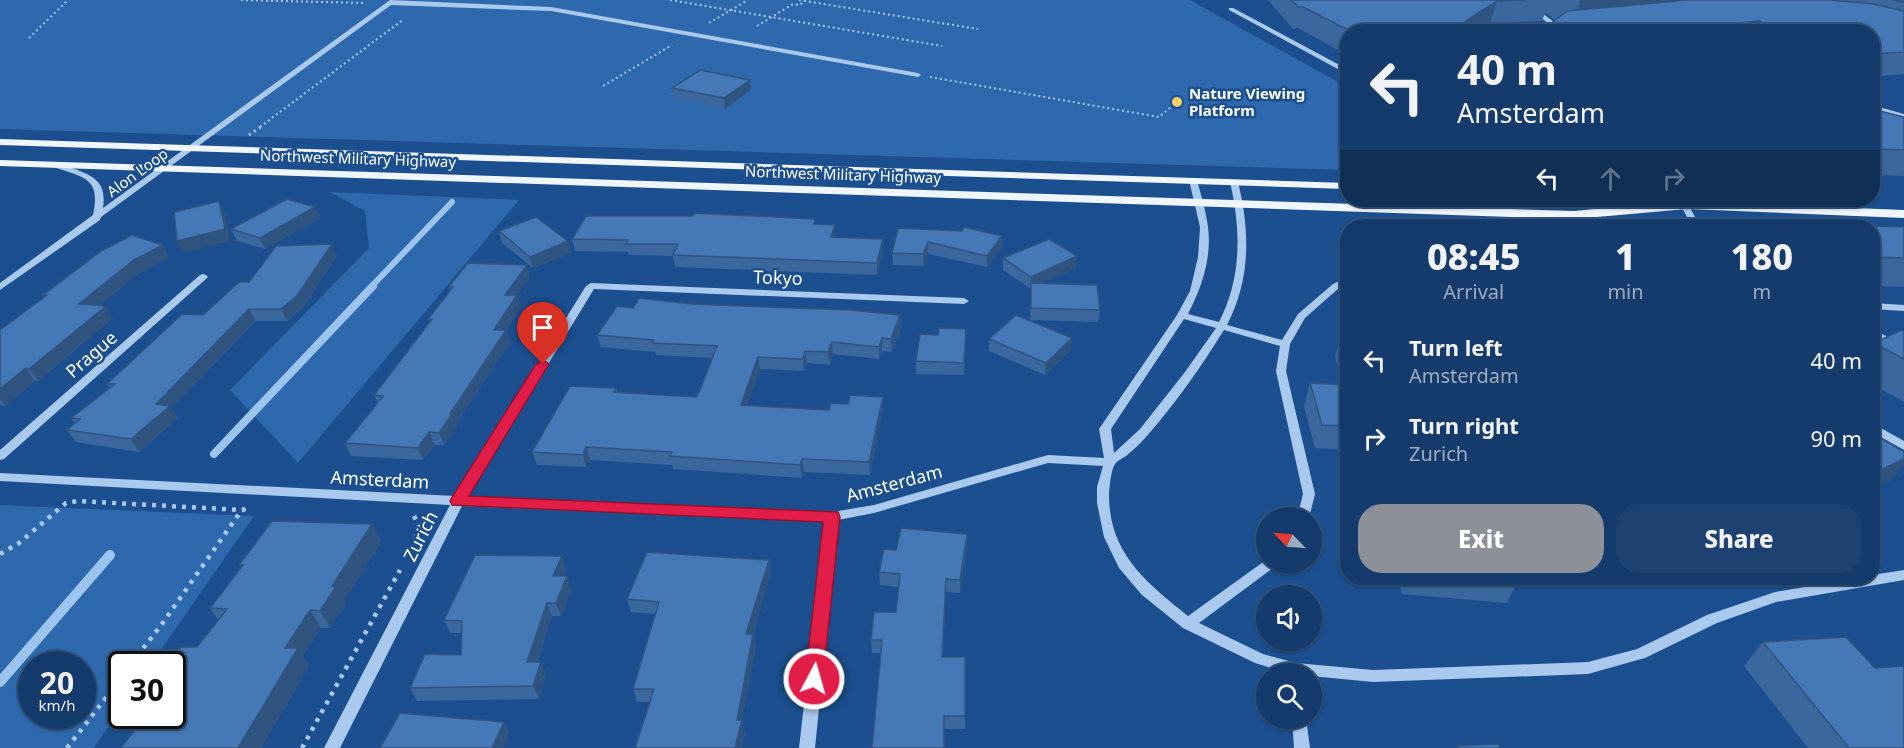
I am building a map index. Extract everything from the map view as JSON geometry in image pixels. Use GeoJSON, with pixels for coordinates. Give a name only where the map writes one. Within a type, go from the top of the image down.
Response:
{"type":"FeatureCollection","features":[{"type":"Feature","properties":{"kind":"main road","name":"Northwest Military Highway"},"geometry":{"type":"LineString","coordinates":[[0,141],[1340,186]]}},
{"type":"Feature","properties":{"kind":"main road","name":"Northwest Military Highway"},"geometry":{"type":"LineString","coordinates":[[0,163],[1574,215],[1648,207]]}},
{"type":"Feature","properties":{"kind":"main road","name":"Northwest Military Highway"},"geometry":{"type":"LineString","coordinates":[[1765,207],[1904,214]]}},
{"type":"Feature","properties":{"kind":"street"},"geometry":{"type":"LineString","coordinates":[[1520,0],[1554,24]]}},
{"type":"Feature","properties":{"kind":"street"},"geometry":{"type":"LineString","coordinates":[[391,2],[551,9],[918,75]]}},
{"type":"Feature","properties":{"kind":"street","name":"Alon Loop"},"geometry":{"type":"LineString","coordinates":[[0,287],[391,2]]}},
{"type":"Feature","properties":{"kind":"street"},"geometry":{"type":"LineString","coordinates":[[1231,9],[1340,68]]}},
{"type":"Feature","properties":{"kind":"street"},"geometry":{"type":"LineString","coordinates":[[1880,109],[1904,116]]}},
{"type":"Feature","properties":{"kind":"street","name":"Alon Loop"},"geometry":{"type":"LineString","coordinates":[[57,165],[85,176],[98,186],[102,196],[97,218]]}},
{"type":"Feature","properties":{"kind":"street"},"geometry":{"type":"LineString","coordinates":[[1193,180],[1204,227],[1203,256],[1195,291],[1182,315],[1105,429],[1110,462],[1103,487],[1103,503],[1110,537],[1124,564],[1147,591],[1188,624],[1272,663]]}},
{"type":"Feature","properties":{"kind":"street"},"geometry":{"type":"LineString","coordinates":[[1110,462],[1137,441],[1185,380],[1234,301],[1241,266],[1243,240],[1240,204],[1234,182]]}},
{"type":"Feature","properties":{"kind":"street","name":"Prague"},"geometry":{"type":"LineString","coordinates":[[0,456],[203,277]]}},
{"type":"Feature","properties":{"kind":"street"},"geometry":{"type":"LineString","coordinates":[[1306,507],[1309,494],[1281,371],[1285,344],[1301,315],[1340,284]]}},
{"type":"Feature","properties":{"kind":"street","name":"Tokyo"},"geometry":{"type":"LineString","coordinates":[[591,286],[964,301]]}},
{"type":"Feature","properties":{"kind":"street","name":"Zurich"},"geometry":{"type":"LineString","coordinates":[[332,748],[458,501],[591,286]]}},
{"type":"Feature","properties":{"kind":"street"},"geometry":{"type":"LineString","coordinates":[[1880,306],[1904,308]]}},
{"type":"Feature","properties":{"kind":"street"},"geometry":{"type":"LineString","coordinates":[[1182,315],[1285,344]]}},
{"type":"Feature","properties":{"kind":"street"},"geometry":{"type":"LineString","coordinates":[[1880,336],[1904,349]]}},
{"type":"Feature","properties":{"kind":"street"},"geometry":{"type":"LineString","coordinates":[[1880,432],[1904,446]]}},
{"type":"Feature","properties":{"kind":"street","name":"Amsterdam"},"geometry":{"type":"LineString","coordinates":[[0,477],[458,501],[832,517],[874,509],[1048,459],[1110,462]]}},
{"type":"Feature","properties":{"kind":"street"},"geometry":{"type":"LineString","coordinates":[[807,748],[832,517]]}},
{"type":"Feature","properties":{"kind":"street"},"geometry":{"type":"LineString","coordinates":[[1188,624],[1257,573]]}},
{"type":"Feature","properties":{"kind":"street"},"geometry":{"type":"LineString","coordinates":[[1880,579],[1904,575]]}},
{"type":"Feature","properties":{"kind":"street"},"geometry":{"type":"LineString","coordinates":[[1322,673],[1373,676],[1588,668],[1640,654],[1712,619],[1775,597],[1845,585]]}},
{"type":"Feature","properties":{"kind":"street"},"geometry":{"type":"LineString","coordinates":[[1300,729],[1302,748]]}},
{"type":"Feature","properties":{"kind":"path"},"geometry":{"type":"LineString","coordinates":[[29,38],[68,0]]}},
{"type":"Feature","properties":{"kind":"path"},"geometry":{"type":"LineString","coordinates":[[241,0],[391,2]]}},
{"type":"Feature","properties":{"kind":"path"},"geometry":{"type":"LineString","coordinates":[[670,0],[942,46]]}},
{"type":"Feature","properties":{"kind":"path"},"geometry":{"type":"LineString","coordinates":[[799,0],[978,29]]}},
{"type":"Feature","properties":{"kind":"path"},"geometry":{"type":"LineString","coordinates":[[758,26],[793,4],[799,5],[806,0]]}},
{"type":"Feature","properties":{"kind":"path"},"geometry":{"type":"LineString","coordinates":[[242,141],[423,4]]}},
{"type":"Feature","properties":{"kind":"path"},"geometry":{"type":"LineString","coordinates":[[918,75],[1159,117],[1178,102]]}},
{"type":"Feature","properties":{"kind":"path"},"geometry":{"type":"LineString","coordinates":[[0,554],[19,543],[66,503],[78,501],[242,510],[256,505]]}},
{"type":"Feature","properties":{"kind":"path"},"geometry":{"type":"LineString","coordinates":[[141,651],[242,510]]}},
{"type":"Feature","properties":{"kind":"path"},"geometry":{"type":"LineString","coordinates":[[408,554],[419,526],[416,516],[410,515]]}},
{"type":"Feature","properties":{"kind":"path"},"geometry":{"type":"LineString","coordinates":[[302,748],[403,565]]}},
{"type":"Feature","properties":{"kind":"path"},"geometry":{"type":"LineString","coordinates":[[67,748],[108,695]]}},
{"type":"Feature","properties":{"kind":"shaded area"},"geometry":{"type":"Polygon","coordinates":[[[0,0],[1190,0],[1340,83],[1340,170],[0,129],[0,0]]]}},
{"type":"Feature","properties":{"kind":"shaded area"},"geometry":{"type":"Polygon","coordinates":[[[329,192],[519,200],[298,463],[230,390],[369,248],[365,211],[329,192]]]}},
{"type":"Feature","properties":{"kind":"shaded area"},"geometry":{"type":"Polygon","coordinates":[[[0,505],[254,516],[160,651],[108,651],[108,727],[94,748],[0,748],[0,505]]]}},
{"type":"Feature","properties":{"kind":"building"},"geometry":{"type":"Polygon","coordinates":[[[1291,0],[1526,0],[1497,1],[1461,24],[1340,24],[1340,26],[1303,7],[1298,7],[1291,0]]]}},
{"type":"Feature","properties":{"kind":"building"},"geometry":{"type":"Polygon","coordinates":[[[1687,0],[1832,0],[1873,4],[1904,11],[1904,52],[1880,54],[1880,24],[1764,24],[1760,21],[1722,24],[1550,24],[1567,11],[1687,0]]]}},
{"type":"Feature","properties":{"kind":"building"},"geometry":{"type":"Polygon","coordinates":[[[700,70],[750,80],[724,98],[672,88],[700,70]]]}},
{"type":"Feature","properties":{"kind":"building"},"geometry":{"type":"Polygon","coordinates":[[[1880,111],[1904,117],[1904,150],[1883,149],[1880,146],[1880,111]]]}},
{"type":"Feature","properties":{"kind":"building"},"geometry":{"type":"Polygon","coordinates":[[[287,199],[315,207],[260,238],[231,229],[287,199]]]}},
{"type":"Feature","properties":{"kind":"building"},"geometry":{"type":"Polygon","coordinates":[[[219,201],[225,229],[177,241],[174,212],[219,201]]]}},
{"type":"Feature","properties":{"kind":"building"},"geometry":{"type":"Polygon","coordinates":[[[695,213],[815,219],[814,224],[835,225],[831,237],[883,239],[877,263],[673,255],[678,244],[626,244],[628,240],[572,239],[586,216],[693,216],[695,213]]]}},
{"type":"Feature","properties":{"kind":"building"},"geometry":{"type":"Polygon","coordinates":[[[536,217],[568,241],[530,257],[499,231],[536,217]]]}},
{"type":"Feature","properties":{"kind":"building"},"geometry":{"type":"Polygon","coordinates":[[[1880,226],[1904,227],[1904,258],[1880,257],[1880,226]]]}},
{"type":"Feature","properties":{"kind":"building"},"geometry":{"type":"Polygon","coordinates":[[[964,227],[1002,236],[987,256],[928,242],[923,254],[892,253],[898,228],[962,231],[964,227]]]}},
{"type":"Feature","properties":{"kind":"building"},"geometry":{"type":"Polygon","coordinates":[[[132,235],[163,245],[134,260],[79,304],[106,306],[29,369],[26,368],[0,389],[0,330],[101,251],[132,235]]]}},
{"type":"Feature","properties":{"kind":"building"},"geometry":{"type":"Polygon","coordinates":[[[1049,239],[1077,256],[1031,277],[1003,258],[1049,239]]]}},
{"type":"Feature","properties":{"kind":"building"},"geometry":{"type":"Polygon","coordinates":[[[332,244],[297,296],[281,309],[249,309],[156,404],[170,406],[131,439],[67,430],[80,419],[71,418],[115,384],[107,384],[182,314],[203,315],[239,282],[249,282],[276,246],[332,244]]]}},
{"type":"Feature","properties":{"kind":"building"},"geometry":{"type":"Polygon","coordinates":[[[468,263],[527,265],[505,295],[517,295],[494,330],[506,330],[450,414],[452,414],[439,433],[429,432],[418,448],[345,443],[383,396],[374,395],[432,319],[428,319],[453,287],[449,286],[468,263]]]}},
{"type":"Feature","properties":{"kind":"building"},"geometry":{"type":"Polygon","coordinates":[[[1031,283],[1097,285],[1100,310],[1031,308],[1031,283]]]}},
{"type":"Feature","properties":{"kind":"building"},"geometry":{"type":"Polygon","coordinates":[[[639,298],[692,304],[851,310],[900,315],[891,339],[882,338],[879,347],[832,342],[828,352],[805,351],[803,359],[758,357],[741,405],[829,410],[831,403],[848,404],[850,395],[883,397],[869,462],[802,459],[800,465],[670,456],[672,452],[586,447],[583,455],[532,452],[570,386],[616,388],[614,392],[696,397],[717,346],[653,343],[654,340],[597,335],[617,306],[633,308],[639,298]]]}},
{"type":"Feature","properties":{"kind":"building"},"geometry":{"type":"Polygon","coordinates":[[[1016,315],[1072,338],[1046,363],[989,339],[1016,315]]]}},
{"type":"Feature","properties":{"kind":"building"},"geometry":{"type":"Polygon","coordinates":[[[939,328],[966,329],[964,363],[916,361],[920,334],[938,335],[939,328]]]}},
{"type":"Feature","properties":{"kind":"building"},"geometry":{"type":"Polygon","coordinates":[[[1901,330],[1904,331],[1904,359],[1880,346],[1880,340],[1901,330]]]}},
{"type":"Feature","properties":{"kind":"building"},"geometry":{"type":"Polygon","coordinates":[[[1310,383],[1340,385],[1340,426],[1322,425],[1310,383]]]}},
{"type":"Feature","properties":{"kind":"building"},"geometry":{"type":"Polygon","coordinates":[[[1880,438],[1904,452],[1904,459],[1880,470],[1880,438]]]}},
{"type":"Feature","properties":{"kind":"building"},"geometry":{"type":"Polygon","coordinates":[[[272,521],[372,524],[332,586],[336,587],[320,611],[310,610],[285,648],[298,648],[238,748],[121,748],[135,729],[186,729],[186,651],[178,651],[181,647],[197,647],[227,609],[210,608],[243,565],[239,565],[272,521]]]}},
{"type":"Feature","properties":{"kind":"building"},"geometry":{"type":"Polygon","coordinates":[[[901,528],[967,534],[960,580],[946,579],[942,657],[965,657],[965,716],[944,716],[944,748],[872,748],[882,640],[871,640],[874,612],[896,612],[900,574],[879,572],[884,549],[896,550],[901,528]]]}},
{"type":"Feature","properties":{"kind":"building"},"geometry":{"type":"Polygon","coordinates":[[[647,552],[769,560],[746,634],[753,634],[737,720],[742,720],[735,748],[635,748],[654,689],[633,689],[659,602],[627,599],[647,552]]]}},
{"type":"Feature","properties":{"kind":"building"},"geometry":{"type":"Polygon","coordinates":[[[475,555],[562,556],[553,576],[567,576],[556,603],[547,603],[527,662],[541,662],[533,686],[410,688],[425,654],[461,655],[462,621],[444,620],[475,555]]]}},
{"type":"Feature","properties":{"kind":"building"},"geometry":{"type":"Polygon","coordinates":[[[1846,637],[1875,668],[1904,666],[1904,748],[1849,748],[1763,642],[1846,637]]]}},
{"type":"Feature","properties":{"kind":"building"},"geometry":{"type":"Polygon","coordinates":[[[400,713],[504,722],[492,748],[380,748],[400,713]]]}},
{"type":"Feature","properties":{"kind":"building"},"geometry":{"type":"Polygon","coordinates":[[[1498,744],[1500,748],[1458,748],[1457,746],[1498,744]]]}},
{"type":"Feature","properties":{"kind":"waterway"},"geometry":{"type":"LineString","coordinates":[[371,287],[452,202]]}},
{"type":"Feature","properties":{"kind":"waterway"},"geometry":{"type":"LineString","coordinates":[[214,454],[373,286]]}},
{"type":"Feature","properties":{"kind":"waterway"},"geometry":{"type":"LineString","coordinates":[[0,682],[110,555]]}},
{"type":"Feature","properties":{"kind":"place","name":"Nature Viewing Platform"},"geometry":{"type":"Point","coordinates":[1177,102]}},
{"type":"Feature","properties":{"kind":"route"},"geometry":{"type":"LineString","coordinates":[[543,364],[458,501],[832,517],[814,679]]}}]}
